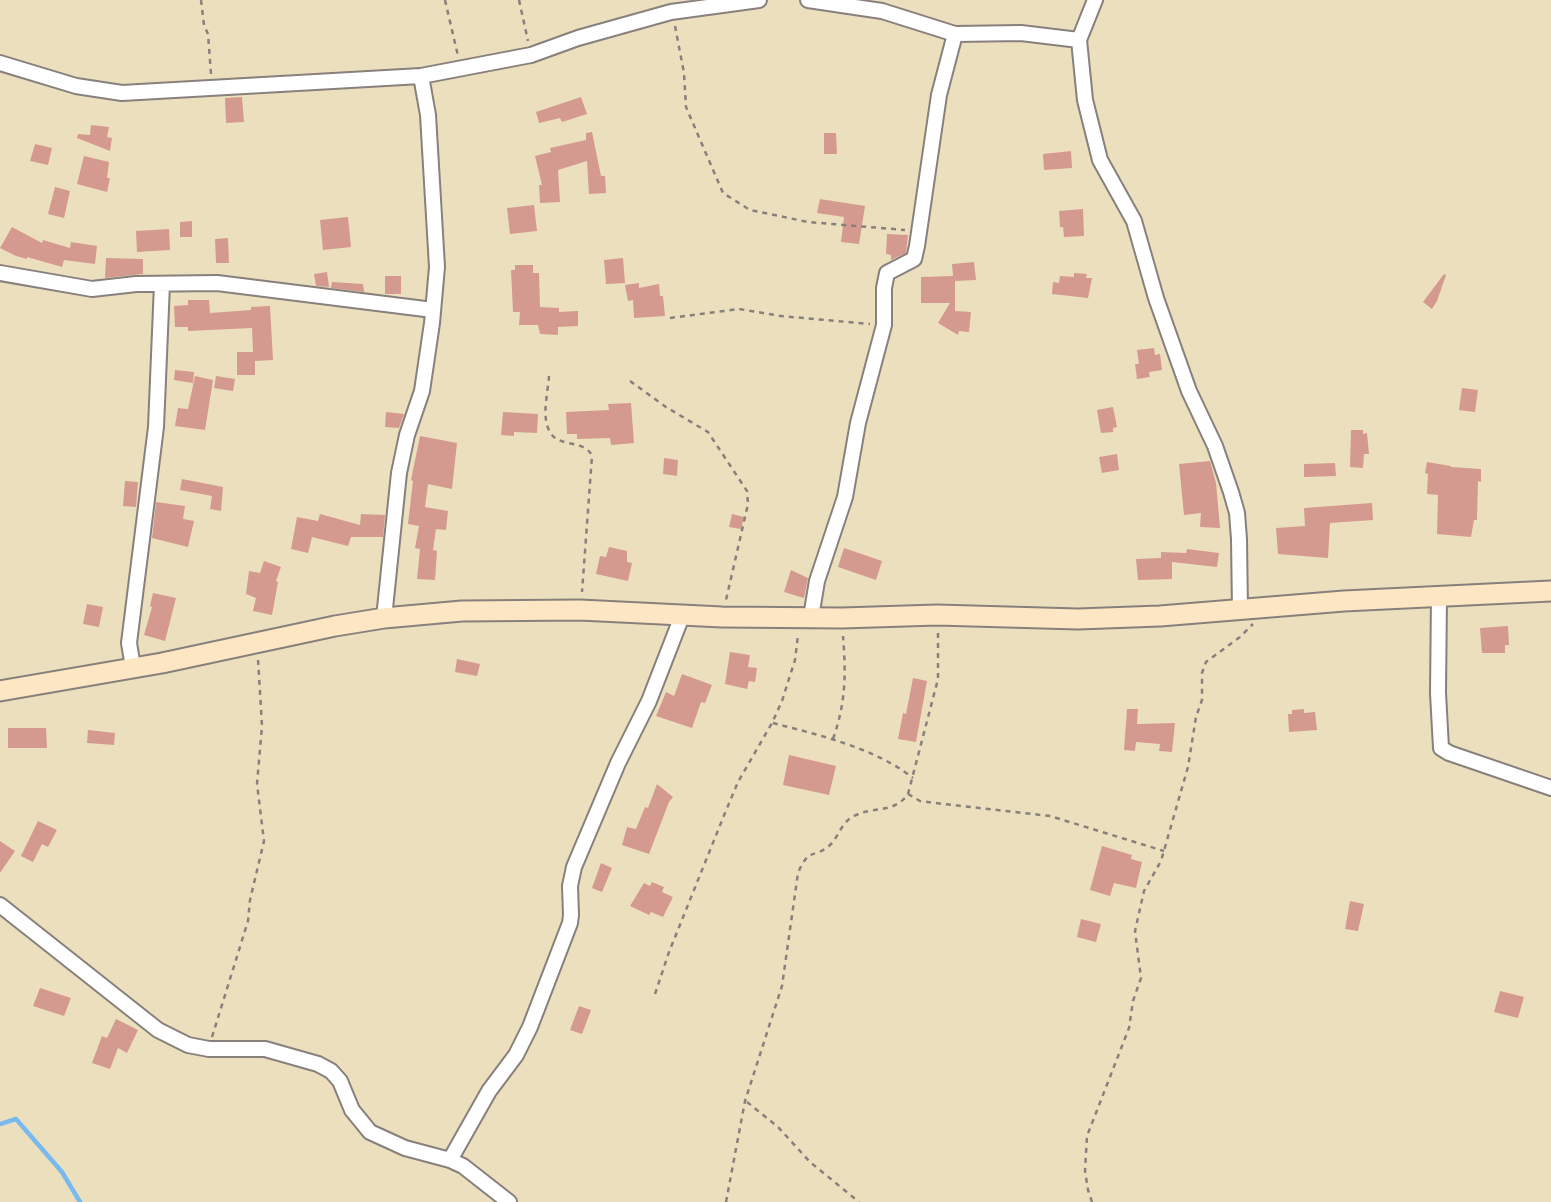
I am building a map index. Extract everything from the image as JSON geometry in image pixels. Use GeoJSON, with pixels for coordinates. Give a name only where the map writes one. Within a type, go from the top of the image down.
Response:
{"type":"FeatureCollection","features":[{"type":"Feature","properties":{"kind":"street"},"geometry":{"type":"LineString","coordinates":[[0,63],[76,86],[122,93],[421,76],[531,55],[578,38],[671,12],[758,0]]}},
{"type":"Feature","properties":{"kind":"street"},"geometry":{"type":"LineString","coordinates":[[808,0],[882,11],[955,34],[1021,33],[1079,40]]}},
{"type":"Feature","properties":{"kind":"street"},"geometry":{"type":"LineString","coordinates":[[1095,0],[1079,40],[1085,100],[1100,160],[1134,220],[1156,298],[1189,391],[1215,446],[1231,492],[1240,539],[1240,610]]}},
{"type":"Feature","properties":{"kind":"street"},"geometry":{"type":"LineString","coordinates":[[806,617],[845,497],[858,423],[884,325],[884,288],[887,273],[914,259],[939,95],[955,34]]}},
{"type":"Feature","properties":{"kind":"street"},"geometry":{"type":"LineString","coordinates":[[384,618],[399,472],[422,391],[436,267],[428,115],[421,76]]}},
{"type":"Feature","properties":{"kind":"street"},"geometry":{"type":"LineString","coordinates":[[0,273],[92,289],[136,284],[217,283],[433,310]]}},
{"type":"Feature","properties":{"kind":"street"},"geometry":{"type":"LineString","coordinates":[[133,667],[128,643],[156,427],[162,284]]}},
{"type":"Feature","properties":{"kind":"street"},"geometry":{"type":"LineString","coordinates":[[0,691],[384,618],[462,611],[580,610],[722,617],[842,618],[937,615],[1077,619],[1551,591]]}},
{"type":"Feature","properties":{"kind":"street"},"geometry":{"type":"LineString","coordinates":[[1439,596],[1438,692],[1441,748],[1551,788]]}},
{"type":"Feature","properties":{"kind":"street"},"geometry":{"type":"LineString","coordinates":[[450,1160],[489,1091],[516,1055],[530,1027],[570,923],[570,886],[574,867],[618,763],[649,701],[682,616]]}},
{"type":"Feature","properties":{"kind":"street"},"geometry":{"type":"LineString","coordinates":[[0,905],[173,1039],[209,1049],[265,1049],[318,1064],[331,1071],[340,1081],[352,1110],[370,1132],[405,1148],[450,1160],[470,1170],[509,1202]]}},
{"type":"Feature","properties":{"kind":"path"},"geometry":{"type":"LineString","coordinates":[[201,0],[204,25],[208,34],[212,88]]}},
{"type":"Feature","properties":{"kind":"path"},"geometry":{"type":"LineString","coordinates":[[445,0],[460,69]]}},
{"type":"Feature","properties":{"kind":"path"},"geometry":{"type":"LineString","coordinates":[[519,0],[531,55]]}},
{"type":"Feature","properties":{"kind":"path"},"geometry":{"type":"LineString","coordinates":[[671,12],[679,40],[686,107],[723,193],[750,210],[797,220],[920,232]]}},
{"type":"Feature","properties":{"kind":"path"},"geometry":{"type":"LineString","coordinates":[[670,318],[739,309],[781,316],[884,325]]}},
{"type":"Feature","properties":{"kind":"path"},"geometry":{"type":"LineString","coordinates":[[549,376],[546,417],[548,431],[553,438],[585,447],[592,456],[580,610]]}},
{"type":"Feature","properties":{"kind":"path"},"geometry":{"type":"LineString","coordinates":[[630,381],[708,432],[747,491],[748,504],[722,617]]}},
{"type":"Feature","properties":{"kind":"path"},"geometry":{"type":"LineString","coordinates":[[1092,1202],[1087,1190],[1085,1171],[1087,1136],[1129,1028],[1133,1001],[1141,978],[1135,930],[1144,891],[1164,851],[1188,767],[1196,718],[1202,700],[1202,673],[1206,662],[1240,637],[1269,607]]}},
{"type":"Feature","properties":{"kind":"path"},"geometry":{"type":"LineString","coordinates":[[726,1202],[745,1101],[782,986],[795,885],[802,863],[811,853],[831,845],[852,817],[895,806],[908,794],[938,679],[940,655],[937,615]]}},
{"type":"Feature","properties":{"kind":"path"},"geometry":{"type":"LineString","coordinates":[[655,994],[669,952],[738,782],[782,701],[806,617]]}},
{"type":"Feature","properties":{"kind":"path"},"geometry":{"type":"LineString","coordinates":[[833,739],[843,705],[846,680],[842,618]]}},
{"type":"Feature","properties":{"kind":"path"},"geometry":{"type":"LineString","coordinates":[[209,1049],[248,921],[250,900],[264,841],[257,784],[262,726],[257,642]]}},
{"type":"Feature","properties":{"kind":"path"},"geometry":{"type":"LineString","coordinates":[[772,723],[833,739],[894,766],[913,778]]}},
{"type":"Feature","properties":{"kind":"path"},"geometry":{"type":"LineString","coordinates":[[908,794],[920,801],[1050,816],[1164,851]]}},
{"type":"Feature","properties":{"kind":"path"},"geometry":{"type":"LineString","coordinates":[[745,1101],[778,1127],[810,1161],[859,1202]]}},
{"type":"Feature","properties":{"kind":"building"},"geometry":{"type":"Polygon","coordinates":[[[242,97],[244,122],[226,123],[225,98],[242,97]]]}},
{"type":"Feature","properties":{"kind":"building"},"geometry":{"type":"Polygon","coordinates":[[[581,97],[587,114],[562,122],[560,118],[539,123],[536,112],[581,97]]]}},
{"type":"Feature","properties":{"kind":"building"},"geometry":{"type":"Polygon","coordinates":[[[91,125],[109,127],[107,137],[112,138],[110,151],[77,138],[78,134],[90,135],[91,125]]]}},
{"type":"Feature","properties":{"kind":"building"},"geometry":{"type":"Polygon","coordinates":[[[592,132],[601,176],[605,176],[606,193],[589,194],[587,161],[558,170],[560,202],[540,203],[539,185],[542,185],[535,156],[551,152],[550,148],[586,140],[586,133],[592,132]]]}},
{"type":"Feature","properties":{"kind":"building"},"geometry":{"type":"Polygon","coordinates":[[[824,133],[836,133],[837,154],[824,154],[824,133]]]}},
{"type":"Feature","properties":{"kind":"building"},"geometry":{"type":"Polygon","coordinates":[[[35,144],[52,148],[48,165],[30,161],[35,144]]]}},
{"type":"Feature","properties":{"kind":"building"},"geometry":{"type":"Polygon","coordinates":[[[1071,151],[1072,168],[1044,170],[1043,154],[1071,151]]]}},
{"type":"Feature","properties":{"kind":"building"},"geometry":{"type":"Polygon","coordinates":[[[84,156],[109,162],[107,192],[77,184],[84,156]]]}},
{"type":"Feature","properties":{"kind":"building"},"geometry":{"type":"Polygon","coordinates":[[[55,187],[70,191],[64,218],[48,214],[55,187]]]}},
{"type":"Feature","properties":{"kind":"building"},"geometry":{"type":"Polygon","coordinates":[[[820,199],[865,206],[859,244],[841,242],[844,217],[817,213],[820,199]]]}},
{"type":"Feature","properties":{"kind":"building"},"geometry":{"type":"Polygon","coordinates":[[[534,205],[537,231],[510,234],[507,208],[534,205]]]}},
{"type":"Feature","properties":{"kind":"building"},"geometry":{"type":"Polygon","coordinates":[[[1083,209],[1084,236],[1064,237],[1059,211],[1083,209]]]}},
{"type":"Feature","properties":{"kind":"building"},"geometry":{"type":"Polygon","coordinates":[[[348,217],[351,247],[323,250],[320,220],[348,217]]]}},
{"type":"Feature","properties":{"kind":"building"},"geometry":{"type":"Polygon","coordinates":[[[192,221],[192,237],[180,237],[180,222],[192,221]]]}},
{"type":"Feature","properties":{"kind":"building"},"geometry":{"type":"Polygon","coordinates":[[[12,227],[42,243],[43,240],[70,248],[71,242],[97,246],[95,264],[64,260],[62,267],[16,256],[0,248],[12,227]]]}},
{"type":"Feature","properties":{"kind":"building"},"geometry":{"type":"Polygon","coordinates":[[[169,229],[170,250],[137,252],[136,231],[169,229]]]}},
{"type":"Feature","properties":{"kind":"building"},"geometry":{"type":"Polygon","coordinates":[[[887,234],[908,235],[906,253],[891,260],[891,255],[886,254],[887,234]]]}},
{"type":"Feature","properties":{"kind":"building"},"geometry":{"type":"Polygon","coordinates":[[[228,238],[229,263],[216,263],[215,239],[228,238]]]}},
{"type":"Feature","properties":{"kind":"building"},"geometry":{"type":"Polygon","coordinates":[[[106,258],[143,259],[143,274],[105,278],[106,258]]]}},
{"type":"Feature","properties":{"kind":"building"},"geometry":{"type":"Polygon","coordinates":[[[623,258],[625,283],[606,284],[604,260],[623,258]]]}},
{"type":"Feature","properties":{"kind":"building"},"geometry":{"type":"Polygon","coordinates":[[[974,262],[976,280],[955,281],[955,311],[971,312],[969,332],[959,331],[958,335],[938,323],[950,303],[921,303],[921,277],[953,276],[952,264],[974,262]]]}},
{"type":"Feature","properties":{"kind":"building"},"geometry":{"type":"Polygon","coordinates":[[[515,265],[533,265],[533,273],[539,273],[540,307],[559,308],[559,312],[578,311],[578,326],[558,327],[558,335],[540,334],[538,325],[519,325],[520,312],[513,312],[511,270],[515,270],[515,265]]]}},
{"type":"Feature","properties":{"kind":"building"},"geometry":{"type":"Polygon","coordinates":[[[327,272],[329,287],[316,286],[314,274],[327,272]]]}},
{"type":"Feature","properties":{"kind":"building"},"geometry":{"type":"Polygon","coordinates":[[[1074,273],[1087,274],[1086,278],[1092,278],[1088,298],[1052,294],[1053,282],[1059,283],[1060,276],[1074,277],[1074,273]]]}},
{"type":"Feature","properties":{"kind":"building"},"geometry":{"type":"Polygon","coordinates":[[[1444,274],[1446,275],[1432,309],[1423,302],[1444,274]]]}},
{"type":"Feature","properties":{"kind":"building"},"geometry":{"type":"Polygon","coordinates":[[[385,276],[401,276],[401,294],[385,294],[385,276]]]}},
{"type":"Feature","properties":{"kind":"building"},"geometry":{"type":"Polygon","coordinates":[[[332,282],[363,284],[364,292],[331,288],[332,282]]]}},
{"type":"Feature","properties":{"kind":"building"},"geometry":{"type":"Polygon","coordinates":[[[639,283],[639,288],[659,284],[665,316],[634,318],[633,300],[628,301],[625,285],[639,283]]]}},
{"type":"Feature","properties":{"kind":"building"},"geometry":{"type":"Polygon","coordinates":[[[188,300],[209,300],[210,313],[270,306],[273,360],[255,361],[255,375],[237,375],[237,352],[253,352],[252,328],[188,331],[188,327],[175,327],[174,306],[188,305],[188,300]]]}},
{"type":"Feature","properties":{"kind":"building"},"geometry":{"type":"Polygon","coordinates":[[[1154,348],[1155,355],[1160,354],[1162,370],[1149,372],[1150,377],[1137,379],[1137,350],[1154,348]]]}},
{"type":"Feature","properties":{"kind":"building"},"geometry":{"type":"Polygon","coordinates":[[[175,370],[194,372],[193,383],[174,380],[175,370]]]}},
{"type":"Feature","properties":{"kind":"building"},"geometry":{"type":"Polygon","coordinates":[[[195,376],[213,380],[205,430],[175,426],[178,408],[188,409],[195,376]]]}},
{"type":"Feature","properties":{"kind":"building"},"geometry":{"type":"Polygon","coordinates":[[[216,376],[235,379],[233,391],[214,388],[216,376]]]}},
{"type":"Feature","properties":{"kind":"building"},"geometry":{"type":"Polygon","coordinates":[[[1462,388],[1478,390],[1475,412],[1459,410],[1462,388]]]}},
{"type":"Feature","properties":{"kind":"building"},"geometry":{"type":"Polygon","coordinates":[[[631,403],[634,443],[611,445],[610,438],[577,439],[577,434],[567,434],[566,412],[609,410],[608,404],[631,403]]]}},
{"type":"Feature","properties":{"kind":"building"},"geometry":{"type":"Polygon","coordinates":[[[1113,407],[1117,427],[1113,428],[1113,432],[1101,433],[1097,410],[1113,407]]]}},
{"type":"Feature","properties":{"kind":"building"},"geometry":{"type":"Polygon","coordinates":[[[386,412],[404,414],[399,428],[385,427],[386,412]]]}},
{"type":"Feature","properties":{"kind":"building"},"geometry":{"type":"Polygon","coordinates":[[[503,412],[538,414],[537,433],[514,432],[514,436],[501,435],[503,412]]]}},
{"type":"Feature","properties":{"kind":"building"},"geometry":{"type":"Polygon","coordinates":[[[1351,430],[1363,430],[1363,434],[1367,433],[1369,454],[1364,454],[1363,468],[1350,467],[1351,430]]]}},
{"type":"Feature","properties":{"kind":"building"},"geometry":{"type":"Polygon","coordinates":[[[420,436],[457,443],[452,489],[428,484],[425,507],[448,511],[446,530],[436,529],[433,550],[437,551],[435,580],[417,579],[420,549],[415,548],[419,526],[408,524],[411,480],[420,436]]]}},
{"type":"Feature","properties":{"kind":"building"},"geometry":{"type":"Polygon","coordinates":[[[1117,454],[1119,470],[1102,473],[1099,457],[1117,454]]]}},
{"type":"Feature","properties":{"kind":"building"},"geometry":{"type":"Polygon","coordinates":[[[664,458],[678,460],[677,476],[663,474],[664,458]]]}},
{"type":"Feature","properties":{"kind":"building"},"geometry":{"type":"Polygon","coordinates":[[[1210,461],[1216,483],[1220,528],[1200,527],[1201,513],[1184,515],[1179,464],[1210,461]]]}},
{"type":"Feature","properties":{"kind":"building"},"geometry":{"type":"Polygon","coordinates":[[[1427,462],[1481,469],[1477,520],[1474,520],[1471,537],[1437,534],[1438,495],[1427,494],[1427,462]]]}},
{"type":"Feature","properties":{"kind":"building"},"geometry":{"type":"Polygon","coordinates":[[[1335,463],[1336,476],[1304,477],[1304,464],[1335,463]]]}},
{"type":"Feature","properties":{"kind":"building"},"geometry":{"type":"Polygon","coordinates":[[[182,479],[223,487],[221,511],[210,509],[212,496],[180,490],[182,479]]]}},
{"type":"Feature","properties":{"kind":"building"},"geometry":{"type":"Polygon","coordinates":[[[125,481],[138,482],[136,507],[123,506],[125,481]]]}},
{"type":"Feature","properties":{"kind":"building"},"geometry":{"type":"Polygon","coordinates":[[[156,502],[185,506],[183,519],[194,521],[188,547],[152,538],[156,502]]]}},
{"type":"Feature","properties":{"kind":"building"},"geometry":{"type":"Polygon","coordinates":[[[1372,503],[1373,520],[1330,523],[1328,558],[1278,554],[1276,528],[1305,526],[1304,508],[1372,503]]]}},
{"type":"Feature","properties":{"kind":"building"},"geometry":{"type":"Polygon","coordinates":[[[320,514],[360,525],[361,514],[385,515],[383,537],[351,537],[348,546],[312,537],[308,553],[291,549],[297,517],[318,521],[320,514]]]}},
{"type":"Feature","properties":{"kind":"building"},"geometry":{"type":"Polygon","coordinates":[[[732,514],[744,517],[741,529],[729,527],[732,514]]]}},
{"type":"Feature","properties":{"kind":"building"},"geometry":{"type":"Polygon","coordinates":[[[609,547],[627,551],[627,562],[632,563],[628,581],[596,574],[600,556],[606,557],[609,547]]]}},
{"type":"Feature","properties":{"kind":"building"},"geometry":{"type":"Polygon","coordinates":[[[844,548],[882,561],[876,580],[838,567],[844,548]]]}},
{"type":"Feature","properties":{"kind":"building"},"geometry":{"type":"Polygon","coordinates":[[[1187,549],[1219,553],[1217,567],[1172,562],[1172,579],[1138,580],[1136,559],[1161,558],[1161,552],[1186,553],[1187,549]]]}},
{"type":"Feature","properties":{"kind":"building"},"geometry":{"type":"Polygon","coordinates":[[[264,561],[281,567],[276,581],[278,582],[272,615],[253,611],[256,598],[246,594],[249,571],[260,573],[264,561]]]}},
{"type":"Feature","properties":{"kind":"building"},"geometry":{"type":"Polygon","coordinates":[[[791,570],[808,578],[804,598],[784,592],[791,570]]]}},
{"type":"Feature","properties":{"kind":"building"},"geometry":{"type":"Polygon","coordinates":[[[153,593],[176,598],[165,641],[144,635],[153,593]]]}},
{"type":"Feature","properties":{"kind":"building"},"geometry":{"type":"Polygon","coordinates":[[[87,604],[103,607],[99,627],[83,624],[87,604]]]}},
{"type":"Feature","properties":{"kind":"building"},"geometry":{"type":"Polygon","coordinates":[[[1508,626],[1509,645],[1505,645],[1505,653],[1482,653],[1480,628],[1508,626]]]}},
{"type":"Feature","properties":{"kind":"building"},"geometry":{"type":"Polygon","coordinates":[[[730,652],[750,655],[748,667],[757,668],[755,682],[749,681],[747,689],[725,684],[730,652]]]}},
{"type":"Feature","properties":{"kind":"building"},"geometry":{"type":"Polygon","coordinates":[[[457,659],[480,664],[477,676],[455,672],[457,659]]]}},
{"type":"Feature","properties":{"kind":"building"},"geometry":{"type":"Polygon","coordinates":[[[682,674],[712,685],[705,703],[701,702],[692,728],[656,716],[666,692],[674,696],[682,674]]]}},
{"type":"Feature","properties":{"kind":"building"},"geometry":{"type":"Polygon","coordinates":[[[913,678],[927,681],[916,742],[898,739],[913,678]]]}},
{"type":"Feature","properties":{"kind":"building"},"geometry":{"type":"Polygon","coordinates":[[[1127,709],[1138,709],[1137,724],[1175,723],[1172,752],[1159,751],[1160,744],[1136,742],[1135,751],[1124,750],[1127,709]]]}},
{"type":"Feature","properties":{"kind":"building"},"geometry":{"type":"Polygon","coordinates":[[[1304,709],[1304,713],[1315,712],[1317,730],[1289,732],[1288,714],[1292,714],[1292,710],[1304,709]]]}},
{"type":"Feature","properties":{"kind":"building"},"geometry":{"type":"Polygon","coordinates":[[[8,728],[46,728],[47,748],[8,748],[8,728]]]}},
{"type":"Feature","properties":{"kind":"building"},"geometry":{"type":"Polygon","coordinates":[[[88,730],[115,733],[114,745],[87,743],[88,730]]]}},
{"type":"Feature","properties":{"kind":"building"},"geometry":{"type":"Polygon","coordinates":[[[789,755],[836,766],[829,795],[783,785],[789,755]]]}},
{"type":"Feature","properties":{"kind":"building"},"geometry":{"type":"Polygon","coordinates":[[[657,784],[673,797],[649,854],[622,845],[627,827],[636,829],[657,784]]]}},
{"type":"Feature","properties":{"kind":"building"},"geometry":{"type":"Polygon","coordinates":[[[38,821],[57,830],[48,847],[42,844],[33,862],[21,856],[38,821]]]}},
{"type":"Feature","properties":{"kind":"building"},"geometry":{"type":"Polygon","coordinates":[[[0,841],[15,851],[0,873],[0,841]]]}},
{"type":"Feature","properties":{"kind":"building"},"geometry":{"type":"Polygon","coordinates":[[[1102,846],[1132,855],[1131,859],[1142,862],[1136,888],[1114,883],[1110,896],[1090,890],[1102,846]]]}},
{"type":"Feature","properties":{"kind":"building"},"geometry":{"type":"Polygon","coordinates":[[[601,863],[612,868],[602,892],[592,888],[601,863]]]}},
{"type":"Feature","properties":{"kind":"building"},"geometry":{"type":"Polygon","coordinates":[[[652,882],[664,887],[662,892],[673,897],[663,917],[651,912],[649,915],[630,906],[644,883],[650,886],[652,882]]]}},
{"type":"Feature","properties":{"kind":"building"},"geometry":{"type":"Polygon","coordinates":[[[1350,901],[1364,904],[1358,931],[1345,929],[1350,901]]]}},
{"type":"Feature","properties":{"kind":"building"},"geometry":{"type":"Polygon","coordinates":[[[1081,919],[1101,924],[1096,942],[1077,937],[1081,919]]]}},
{"type":"Feature","properties":{"kind":"building"},"geometry":{"type":"Polygon","coordinates":[[[40,988],[71,998],[64,1016],[33,1006],[40,988]]]}},
{"type":"Feature","properties":{"kind":"building"},"geometry":{"type":"Polygon","coordinates":[[[1500,991],[1524,997],[1518,1018],[1494,1012],[1500,991]]]}},
{"type":"Feature","properties":{"kind":"building"},"geometry":{"type":"Polygon","coordinates":[[[579,1006],[591,1010],[582,1034],[570,1030],[579,1006]]]}},
{"type":"Feature","properties":{"kind":"building"},"geometry":{"type":"Polygon","coordinates":[[[116,1019],[138,1030],[127,1053],[118,1048],[110,1069],[92,1063],[102,1036],[107,1038],[116,1019]]]}},
{"type":"Feature","properties":{"kind":"waterway"},"geometry":{"type":"LineString","coordinates":[[0,1124],[16,1119],[62,1172],[80,1202]]}}]}
